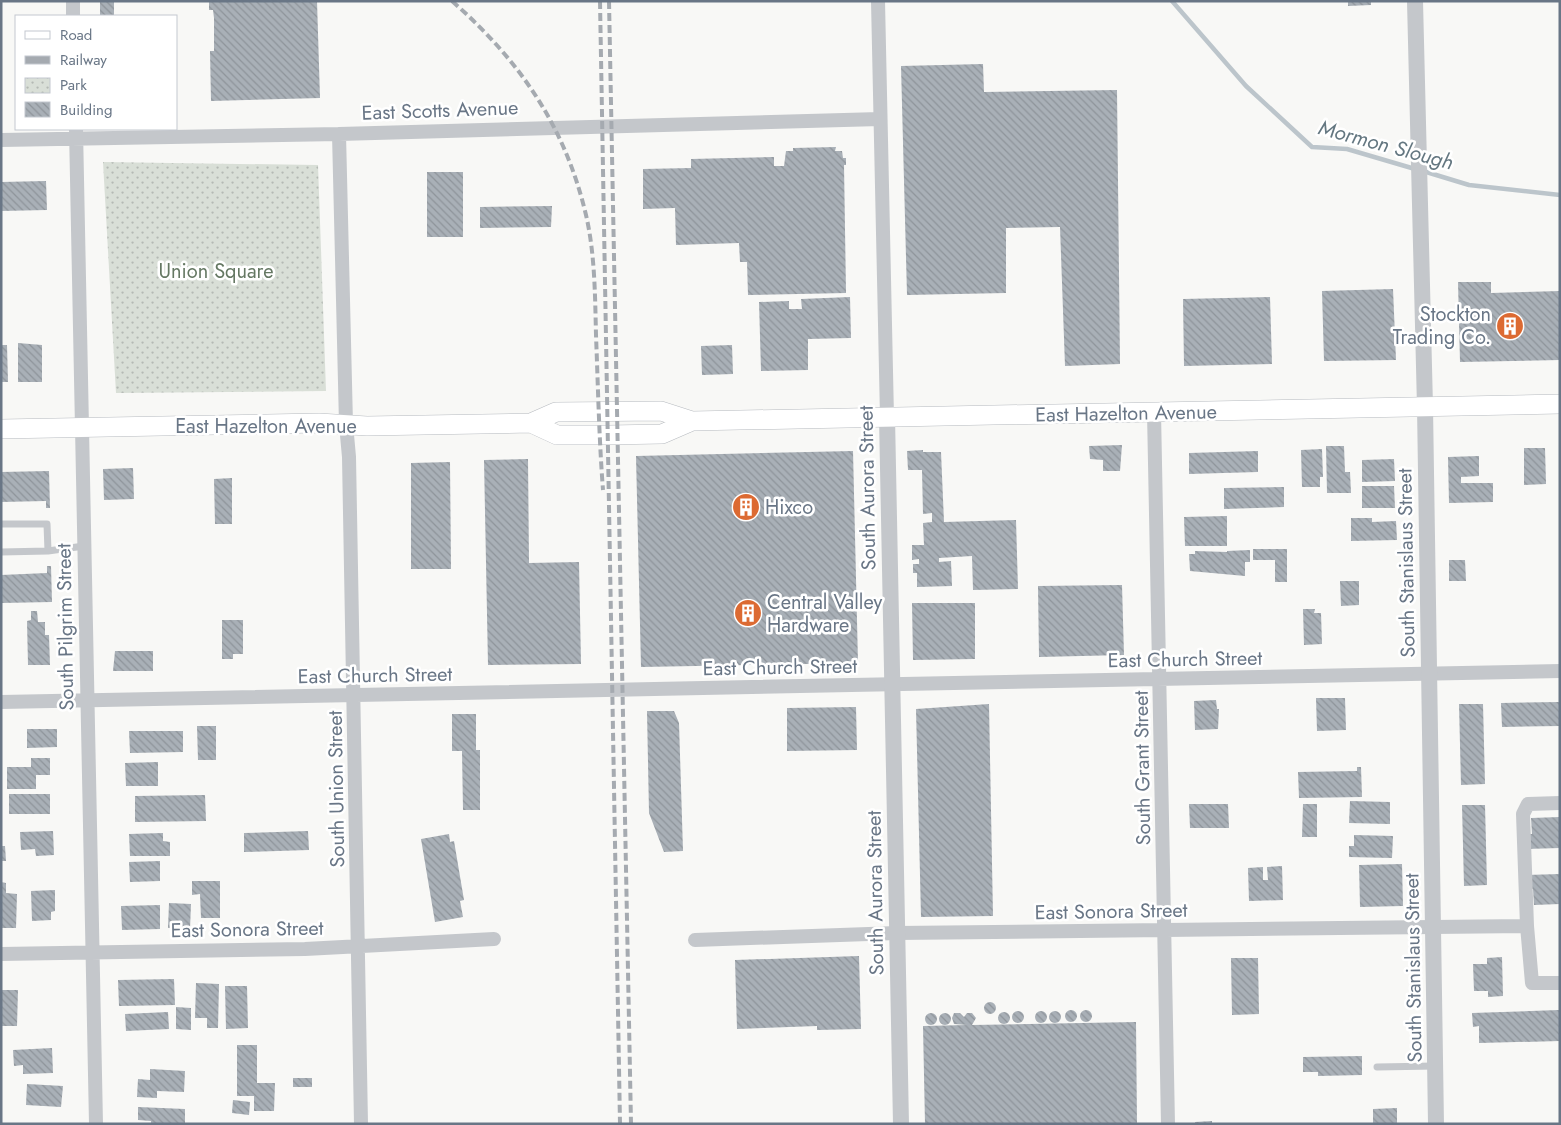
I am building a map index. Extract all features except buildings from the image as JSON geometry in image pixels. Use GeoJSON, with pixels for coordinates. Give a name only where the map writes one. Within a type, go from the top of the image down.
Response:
{"type":"FeatureCollection","features":[{"type":"Feature","properties":{"kind":"main road","name":"East Hazelton Avenue"},"geometry":{"type":"LineString","coordinates":[[1,429],[319,423],[531,423],[557,436],[662,434],[692,421],[1560,404]]}},
{"type":"Feature","properties":{"kind":"street"},"geometry":{"type":"LineString","coordinates":[[73,1],[73,15]]}},
{"type":"Feature","properties":{"kind":"street","name":"South Aurora Street"},"geometry":{"type":"LineString","coordinates":[[878,1],[902,1124]]}},
{"type":"Feature","properties":{"kind":"street","name":"South Stanislaus Street"},"geometry":{"type":"LineString","coordinates":[[1415,1],[1430,673],[1436,1124]]}},
{"type":"Feature","properties":{"kind":"street","name":"East Scotts Avenue"},"geometry":{"type":"LineString","coordinates":[[1,140],[76,134],[339,134],[880,119]]}},
{"type":"Feature","properties":{"kind":"street","name":"South Pilgrim Street"},"geometry":{"type":"LineString","coordinates":[[76,134],[96,1124]]}},
{"type":"Feature","properties":{"kind":"street","name":"South Union Street"},"geometry":{"type":"LineString","coordinates":[[339,134],[346,424],[349,457],[361,1124]]}},
{"type":"Feature","properties":{"kind":"street","name":"South Grant Street"},"geometry":{"type":"LineString","coordinates":[[1154,412],[1166,931],[1168,1124]]}},
{"type":"Feature","properties":{"kind":"street","name":"East Church Street"},"geometry":{"type":"LineString","coordinates":[[1,702],[1560,671]]}},
{"type":"Feature","properties":{"kind":"street"},"geometry":{"type":"LineString","coordinates":[[1560,803],[1528,804],[1523,814],[1527,926],[1532,983],[1560,983]]}},
{"type":"Feature","properties":{"kind":"street","name":"East Sonora Street"},"geometry":{"type":"LineString","coordinates":[[695,940],[898,933],[1527,926]]}},
{"type":"Feature","properties":{"kind":"street","name":"East Sonora Street"},"geometry":{"type":"LineString","coordinates":[[1,954],[359,947],[494,940]]}},
{"type":"Feature","properties":{"kind":"lane"},"geometry":{"type":"LineString","coordinates":[[1,524],[47,524],[48,551]]}},
{"type":"Feature","properties":{"kind":"lane"},"geometry":{"type":"LineString","coordinates":[[1,552],[48,551],[84,546]]}},
{"type":"Feature","properties":{"kind":"lane"},"geometry":{"type":"LineString","coordinates":[[1377,1067],[1435,1066]]}},
{"type":"Feature","properties":{"kind":"green space","name":"Union Square"},"geometry":{"type":"Polygon","coordinates":[[[103,162],[318,165],[326,391],[116,393],[103,162]]]}},
{"type":"Feature","properties":{"kind":"waterway","name":"Mormon Slough"},"geometry":{"type":"LineString","coordinates":[[1172,1],[1246,86],[1312,147],[1347,149],[1415,169]]}},
{"type":"Feature","properties":{"kind":"waterway","name":"Mormon Slough"},"geometry":{"type":"LineString","coordinates":[[1423,171],[1469,185],[1560,195]]}},
{"type":"Feature","properties":{"kind":"railway"},"geometry":{"type":"LineString","coordinates":[[452,1],[499,47],[537,97],[566,152],[577,183],[586,215],[593,260],[603,490]]}},
{"type":"Feature","properties":{"kind":"railway"},"geometry":{"type":"LineString","coordinates":[[600,1],[620,1124]]}},
{"type":"Feature","properties":{"kind":"railway"},"geometry":{"type":"LineString","coordinates":[[609,1],[631,1124]]}},
{"type":"Feature","properties":{"kind":"place","name":"Stockton Trading Co."},"geometry":{"type":"Point","coordinates":[1510,326]}},
{"type":"Feature","properties":{"kind":"place","name":"Hixco"},"geometry":{"type":"Point","coordinates":[746,507]}},
{"type":"Feature","properties":{"kind":"place","name":"Central Valley Hardware"},"geometry":{"type":"Point","coordinates":[748,613]}}]}
